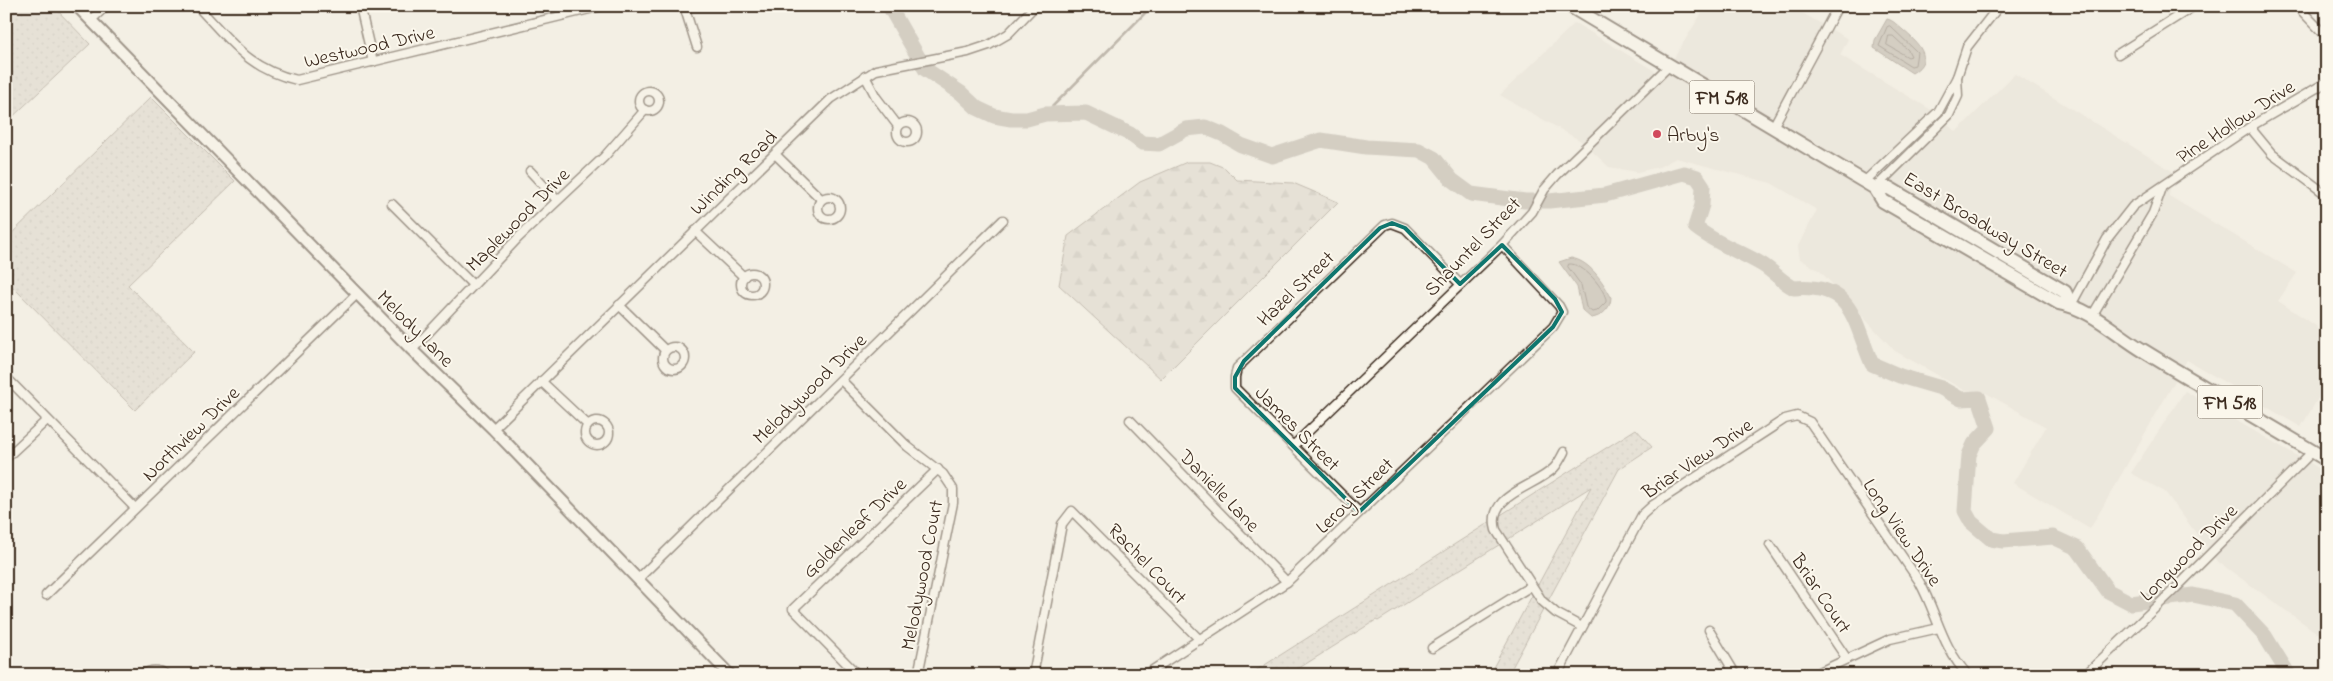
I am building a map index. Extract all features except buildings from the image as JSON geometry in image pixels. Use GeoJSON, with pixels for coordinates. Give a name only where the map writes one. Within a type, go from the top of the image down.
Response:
{"type":"FeatureCollection","features":[{"type":"Feature","properties":{"kind":"main road","name":"East Broadway Street"},"geometry":{"type":"LineString","coordinates":[[1570,6],[1870,185],[1883,201],[2014,279],[2059,303],[2071,305],[2092,316],[2133,344],[2313,452]]}},
{"type":"Feature","properties":{"kind":"main road","name":"East Broadway Street"},"geometry":{"type":"LineString","coordinates":[[1870,185],[1890,188],[2005,256],[2065,292],[2071,305]]}},
{"type":"Feature","properties":{"kind":"main road"},"geometry":{"type":"LineString","coordinates":[[1930,229],[1938,226],[1982,250],[2005,256]]}},
{"type":"Feature","properties":{"kind":"main road","name":"FM 518"},"geometry":{"type":"LineString","coordinates":[[2313,452],[2327,460]]}},
{"type":"Feature","properties":{"kind":"street","name":"Melody Lane"},"geometry":{"type":"LineString","coordinates":[[77,6],[412,350],[493,429],[730,675]]}},
{"type":"Feature","properties":{"kind":"street"},"geometry":{"type":"LineString","coordinates":[[91,20],[106,6]]}},
{"type":"Feature","properties":{"kind":"street","name":"Westwood Drive"},"geometry":{"type":"LineString","coordinates":[[197,6],[253,63],[275,75],[297,80],[602,6]]}},
{"type":"Feature","properties":{"kind":"street"},"geometry":{"type":"LineString","coordinates":[[360,6],[373,62]]}},
{"type":"Feature","properties":{"kind":"street"},"geometry":{"type":"LineString","coordinates":[[684,6],[697,47]]}},
{"type":"Feature","properties":{"kind":"street","name":"Winding Road"},"geometry":{"type":"LineString","coordinates":[[493,429],[831,99],[876,70],[968,52],[989,44],[1008,34],[1035,6]]}},
{"type":"Feature","properties":{"kind":"street"},"geometry":{"type":"LineString","coordinates":[[1773,127],[1838,6]]}},
{"type":"Feature","properties":{"kind":"street"},"geometry":{"type":"LineString","coordinates":[[2118,54],[2194,6]]}},
{"type":"Feature","properties":{"kind":"street"},"geometry":{"type":"LineString","coordinates":[[2297,6],[2327,37]]}},
{"type":"Feature","properties":{"kind":"street"},"geometry":{"type":"LineString","coordinates":[[1870,185],[1938,112],[1957,77],[1967,47],[1994,8]]}},
{"type":"Feature","properties":{"kind":"street","name":"Shauntel Street"},"geometry":{"type":"LineString","coordinates":[[1293,446],[1502,245],[1532,212],[1544,190],[1670,65]]}},
{"type":"Feature","properties":{"kind":"street"},"geometry":{"type":"LineString","coordinates":[[865,76],[876,97],[898,126]]}},
{"type":"Feature","properties":{"kind":"street"},"geometry":{"type":"LineString","coordinates":[[1870,185],[1949,114],[1958,96],[1957,77]]}},
{"type":"Feature","properties":{"kind":"street","name":"Pine Hollow Drive"},"geometry":{"type":"LineString","coordinates":[[2071,305],[2107,238],[2133,206],[2253,125],[2327,82]]}},
{"type":"Feature","properties":{"kind":"street","name":"Maplewood Drive"},"geometry":{"type":"LineString","coordinates":[[412,350],[557,200],[604,157],[645,110]]}},
{"type":"Feature","properties":{"kind":"street"},"geometry":{"type":"LineString","coordinates":[[2253,125],[2253,131],[2272,154],[2327,195]]}},
{"type":"Feature","properties":{"kind":"street"},"geometry":{"type":"LineString","coordinates":[[775,154],[821,199]]}},
{"type":"Feature","properties":{"kind":"street"},"geometry":{"type":"LineString","coordinates":[[530,171],[557,200]]}},
{"type":"Feature","properties":{"kind":"street","name":"Pine Hollow Drive"},"geometry":{"type":"LineString","coordinates":[[2092,316],[2153,213],[2162,188]]}},
{"type":"Feature","properties":{"kind":"street"},"geometry":{"type":"LineString","coordinates":[[392,204],[474,285]]}},
{"type":"Feature","properties":{"kind":"street","name":"Melodywood Drive"},"geometry":{"type":"LineString","coordinates":[[638,579],[1003,220]]}},
{"type":"Feature","properties":{"kind":"street","name":"Hazel Street"},"geometry":{"type":"LineString","coordinates":[[1235,388],[1235,377],[1238,368],[1244,361],[1380,228],[1392,223],[1405,228],[1460,284]]}},
{"type":"Feature","properties":{"kind":"street"},"geometry":{"type":"LineString","coordinates":[[696,232],[744,277]]}},
{"type":"Feature","properties":{"kind":"street","name":"Leroy Street"},"geometry":{"type":"LineString","coordinates":[[1145,675],[1287,582],[1553,327],[1562,312],[1555,299],[1502,245]]}},
{"type":"Feature","properties":{"kind":"street","name":"Northview Drive"},"geometry":{"type":"LineString","coordinates":[[46,595],[357,294]]}},
{"type":"Feature","properties":{"kind":"street"},"geometry":{"type":"LineString","coordinates":[[620,305],[665,350]]}},
{"type":"Feature","properties":{"kind":"street"},"geometry":{"type":"LineString","coordinates":[[6,378],[135,508]]}},
{"type":"Feature","properties":{"kind":"street","name":"Melodywood Court"},"geometry":{"type":"LineString","coordinates":[[841,380],[892,432],[938,469],[951,484],[953,502],[918,675]]}},
{"type":"Feature","properties":{"kind":"street"},"geometry":{"type":"LineString","coordinates":[[542,381],[588,425]]}},
{"type":"Feature","properties":{"kind":"street","name":"James Street"},"geometry":{"type":"LineString","coordinates":[[1235,388],[1359,512]]}},
{"type":"Feature","properties":{"kind":"street","name":"Briar View Drive"},"geometry":{"type":"LineString","coordinates":[[1557,675],[1642,515],[1653,505],[1785,419],[1797,416]]}},
{"type":"Feature","properties":{"kind":"street","name":"Long View Drive"},"geometry":{"type":"LineString","coordinates":[[1797,416],[1810,422],[1919,581],[1951,655],[1968,675]]}},
{"type":"Feature","properties":{"kind":"street"},"geometry":{"type":"LineString","coordinates":[[6,458],[48,420]]}},
{"type":"Feature","properties":{"kind":"street","name":"Danielle Lane"},"geometry":{"type":"LineString","coordinates":[[1130,420],[1287,582]]}},
{"type":"Feature","properties":{"kind":"street"},"geometry":{"type":"LineString","coordinates":[[1564,452],[1552,470],[1500,503],[1495,511],[1493,521],[1496,530],[1531,586],[1549,608],[1582,627]]}},
{"type":"Feature","properties":{"kind":"street","name":"Longwood Drive"},"geometry":{"type":"LineString","coordinates":[[2085,675],[2313,452]]}},
{"type":"Feature","properties":{"kind":"street","name":"Goldenleaf Drive"},"geometry":{"type":"LineString","coordinates":[[858,675],[793,609],[938,469]]}},
{"type":"Feature","properties":{"kind":"street","name":"Rachel Court"},"geometry":{"type":"LineString","coordinates":[[1033,675],[1062,524],[1072,511],[1200,640]]}},
{"type":"Feature","properties":{"kind":"street","name":"Briar Court"},"geometry":{"type":"LineString","coordinates":[[1770,545],[1847,659]]}},
{"type":"Feature","properties":{"kind":"street"},"geometry":{"type":"LineString","coordinates":[[1432,648],[1531,586]]}},
{"type":"Feature","properties":{"kind":"street"},"geometry":{"type":"LineString","coordinates":[[1813,675],[1890,638],[1938,628]]}},
{"type":"Feature","properties":{"kind":"street"},"geometry":{"type":"LineString","coordinates":[[1709,630],[1736,675]]}},
{"type":"Feature","properties":{"kind":"street"},"geometry":{"type":"LineString","coordinates":[[142,675],[148,671],[157,670],[166,675]]}},
{"type":"Feature","properties":{"kind":"highlighted area"},"geometry":{"type":"Polygon","coordinates":[[[1392,223],[1405,228],[1460,284],[1502,245],[1555,299],[1562,312],[1553,327],[1359,512],[1235,388],[1235,377],[1244,361],[1380,228],[1392,223]]]}},
{"type":"Feature","properties":{"kind":"shaded area"},"geometry":{"type":"Polygon","coordinates":[[[1706,6],[1790,6],[1848,39],[1840,55],[1933,111],[1956,132],[2015,74],[2172,171],[2169,196],[2297,273],[2278,301],[2316,326],[2327,359],[2327,383],[2301,427],[2187,360],[2090,529],[2013,483],[2046,427],[1986,393],[1964,390],[1895,351],[1820,271],[1800,259],[1798,246],[1817,210],[1771,183],[1676,158],[1659,167],[1637,172],[1609,167],[1581,141],[1500,95],[1575,23],[1663,76],[1706,6]]]}},
{"type":"Feature","properties":{"kind":"shaded area"},"geometry":{"type":"Polygon","coordinates":[[[2185,391],[2327,473],[2327,640],[2217,561],[2165,492],[2131,473],[2185,391]]]}},
{"type":"Feature","properties":{"kind":"green space"},"geometry":{"type":"Polygon","coordinates":[[[17,6],[53,6],[90,44],[6,123],[6,17],[17,6]]]}},
{"type":"Feature","properties":{"kind":"green space"},"geometry":{"type":"Polygon","coordinates":[[[151,97],[235,181],[128,285],[194,352],[135,410],[6,280],[6,239],[151,97]]]}},
{"type":"Feature","properties":{"kind":"green space"},"geometry":{"type":"Polygon","coordinates":[[[1187,162],[1210,162],[1225,168],[1237,180],[1293,183],[1338,202],[1161,379],[1059,285],[1068,236],[1140,182],[1187,162]]]}},
{"type":"Feature","properties":{"kind":"green space"},"geometry":{"type":"Polygon","coordinates":[[[1636,429],[1652,447],[1619,469],[1508,675],[1489,675],[1591,487],[1378,621],[1376,620],[1288,675],[1249,675],[1636,429]]]}},
{"type":"Feature","properties":{"kind":"water"},"geometry":{"type":"Polygon","coordinates":[[[1887,19],[1908,35],[1922,51],[1923,62],[1912,73],[1874,48],[1875,40],[1887,19]]]}},
{"type":"Feature","properties":{"kind":"water"},"geometry":{"type":"Polygon","coordinates":[[[1571,258],[1584,263],[1590,268],[1600,279],[1611,297],[1608,308],[1599,316],[1591,318],[1582,310],[1577,287],[1559,262],[1571,258]]]}},
{"type":"Feature","properties":{"kind":"waterway"},"geometry":{"type":"LineString","coordinates":[[889,6],[925,69],[961,93],[977,108],[994,116],[1027,119],[1045,114],[1086,113],[1130,134],[1142,143],[1159,144],[1186,129],[1205,127],[1241,145],[1272,156],[1321,140],[1366,147],[1419,150],[1434,158],[1452,180],[1471,194],[1525,201],[1549,201],[1605,195],[1684,173],[1697,177],[1703,186],[1702,205],[1695,227],[1711,238],[1763,265],[1794,288],[1814,288],[1829,292],[1840,299],[1855,320],[1872,364],[1900,376],[1941,388],[1961,399],[1979,398],[1989,428],[1974,444],[1969,455],[1965,511],[1971,522],[1991,539],[2003,541],[2053,537],[2077,548],[2108,591],[2131,603],[2193,595],[2235,604],[2265,636],[2289,675]]}},
{"type":"Feature","properties":{"kind":"waterway"},"geometry":{"type":"LineString","coordinates":[[1045,114],[1152,6]]}},
{"type":"Feature","properties":{"kind":"place","name":"Arby's"},"geometry":{"type":"Point","coordinates":[1657,134]}}]}
